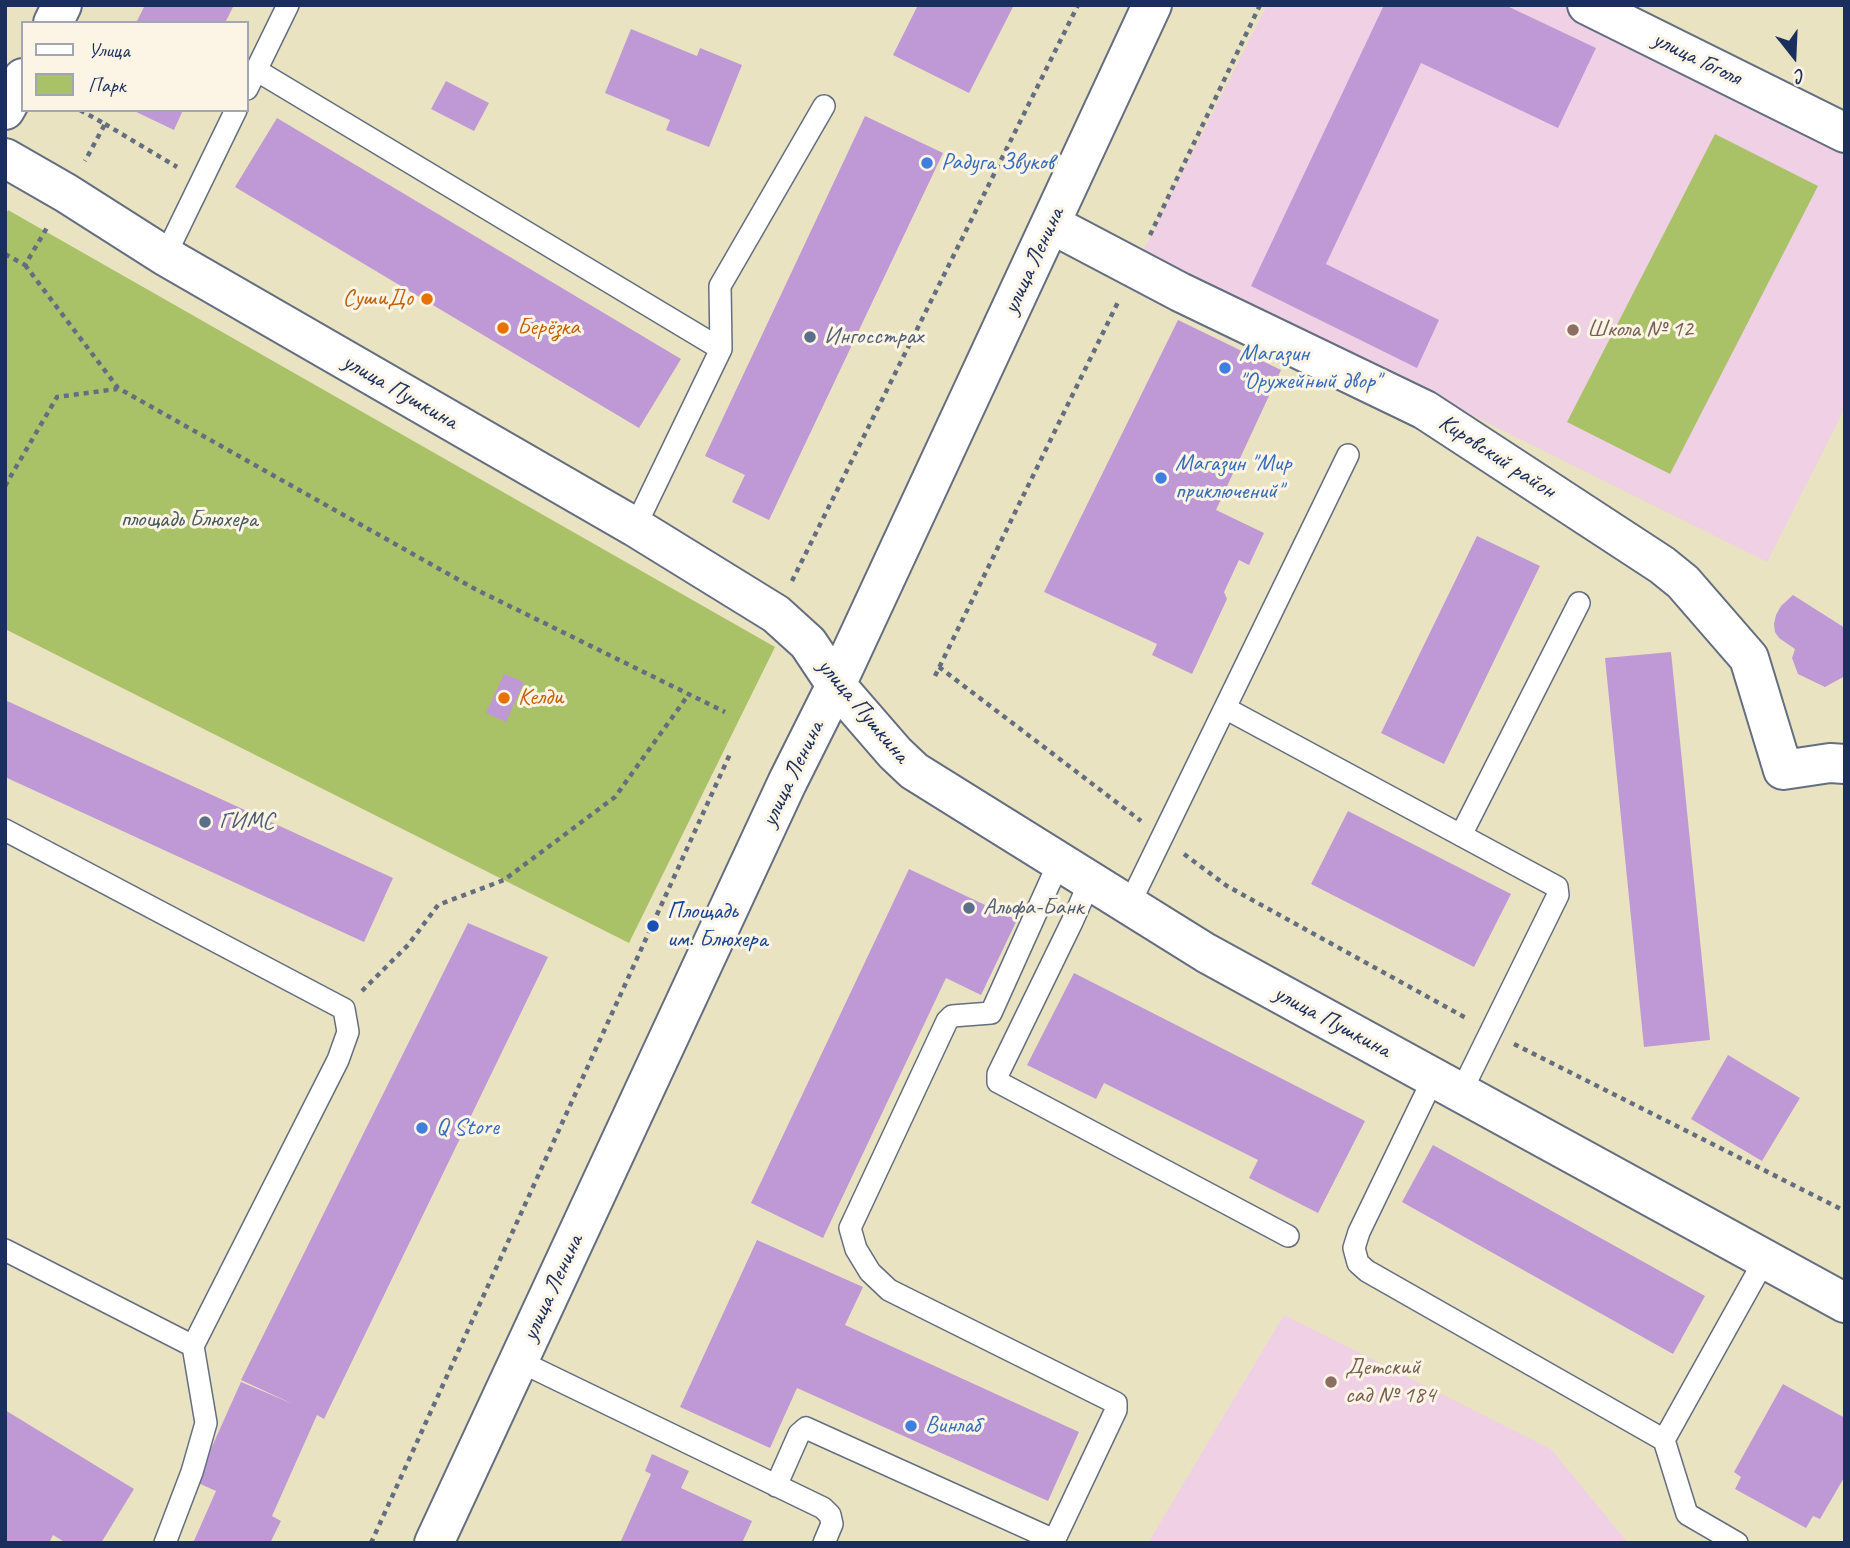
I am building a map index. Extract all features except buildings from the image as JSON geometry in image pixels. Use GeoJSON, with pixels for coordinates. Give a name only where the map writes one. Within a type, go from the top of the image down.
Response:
{"type":"FeatureCollection","features":[{"type":"Feature","properties":{"kind":"street"},"geometry":{"type":"LineString","coordinates":[[54,21],[62,5]]}},
{"type":"Feature","properties":{"kind":"street","name":"улица Ленина"},"geometry":{"type":"LineString","coordinates":[[434,1543],[1152,5]]}},
{"type":"Feature","properties":{"kind":"street","name":"улица Гоголя"},"geometry":{"type":"LineString","coordinates":[[1587,5],[1845,133]]}},
{"type":"Feature","properties":{"kind":"street"},"geometry":{"type":"LineString","coordinates":[[5,110],[21,82]]}},
{"type":"Feature","properties":{"kind":"street","name":"улица Пушкина"},"geometry":{"type":"LineString","coordinates":[[5,158],[165,256],[635,527],[776,614],[808,643],[836,685],[914,771],[1074,871],[1206,953],[1845,1303]]}},
{"type":"Feature","properties":{"kind":"street","name":"Кировский район"},"geometry":{"type":"LineString","coordinates":[[1051,224],[1425,410],[1661,565],[1683,582],[1749,658],[1783,770],[1830,763],[1845,764]]}},
{"type":"Feature","properties":{"kind":"lane"},"geometry":{"type":"LineString","coordinates":[[288,5],[251,79],[721,349]]}},
{"type":"Feature","properties":{"kind":"lane"},"geometry":{"type":"LineString","coordinates":[[635,527],[721,349],[720,286],[824,106]]}},
{"type":"Feature","properties":{"kind":"lane"},"geometry":{"type":"LineString","coordinates":[[165,256],[235,112]]}},
{"type":"Feature","properties":{"kind":"lane"},"geometry":{"type":"LineString","coordinates":[[1129,905],[1348,455]]}},
{"type":"Feature","properties":{"kind":"lane"},"geometry":{"type":"LineString","coordinates":[[1461,835],[1579,603]]}},
{"type":"Feature","properties":{"kind":"lane"},"geometry":{"type":"LineString","coordinates":[[1226,708],[1555,885],[1559,891],[1490,1031],[1448,1085],[1359,1232],[1354,1248],[1358,1263],[1367,1271],[1664,1440],[1687,1514],[1737,1543]]}},
{"type":"Feature","properties":{"kind":"lane"},"geometry":{"type":"LineString","coordinates":[[5,830],[344,1009],[348,1032],[338,1060],[193,1346],[206,1423],[192,1472],[165,1543]]}},
{"type":"Feature","properties":{"kind":"lane"},"geometry":{"type":"LineString","coordinates":[[1074,871],[1072,922],[998,1074],[998,1082],[1288,1236]]}},
{"type":"Feature","properties":{"kind":"lane"},"geometry":{"type":"LineString","coordinates":[[776,1486],[799,1434],[806,1428],[1053,1541],[1116,1410],[1116,1403],[889,1290],[870,1272],[856,1249],[850,1228],[947,1021],[952,1016],[991,1013],[1074,871]]}},
{"type":"Feature","properties":{"kind":"lane"},"geometry":{"type":"LineString","coordinates":[[5,1250],[193,1346]]}},
{"type":"Feature","properties":{"kind":"lane"},"geometry":{"type":"LineString","coordinates":[[1664,1440],[1765,1259]]}},
{"type":"Feature","properties":{"kind":"lane"},"geometry":{"type":"LineString","coordinates":[[519,1362],[822,1508],[830,1515],[832,1524],[824,1543]]}},
{"type":"Feature","properties":{"kind":"path"},"geometry":{"type":"LineString","coordinates":[[790,586],[1078,5]]}},
{"type":"Feature","properties":{"kind":"path"},"geometry":{"type":"LineString","coordinates":[[935,676],[1135,268],[1260,5]]}},
{"type":"Feature","properties":{"kind":"path"},"geometry":{"type":"LineString","coordinates":[[84,112],[201,182]]}},
{"type":"Feature","properties":{"kind":"path"},"geometry":{"type":"LineString","coordinates":[[84,162],[105,124]]}},
{"type":"Feature","properties":{"kind":"path"},"geometry":{"type":"LineString","coordinates":[[25,265],[50,222]]}},
{"type":"Feature","properties":{"kind":"path"},"geometry":{"type":"LineString","coordinates":[[6,257],[25,265],[118,388],[475,589],[725,712]]}},
{"type":"Feature","properties":{"kind":"path"},"geometry":{"type":"LineString","coordinates":[[5,486],[57,397],[118,388]]}},
{"type":"Feature","properties":{"kind":"path"},"geometry":{"type":"LineString","coordinates":[[939,667],[1227,886],[1490,1031],[1845,1211]]}},
{"type":"Feature","properties":{"kind":"path"},"geometry":{"type":"LineString","coordinates":[[344,1009],[408,945],[438,905],[504,880],[615,797],[689,694]]}},
{"type":"Feature","properties":{"kind":"path"},"geometry":{"type":"LineString","coordinates":[[371,1543],[730,754]]}},
{"type":"Feature","properties":{"kind":"shaded area","name":"Школа № 12"},"geometry":{"type":"Polygon","coordinates":[[[1267,5],[1563,5],[1845,146],[1845,408],[1767,562],[1143,251],[1267,5]]]}},
{"type":"Feature","properties":{"kind":"shaded area","name":"Детский сад № 184"},"geometry":{"type":"Polygon","coordinates":[[[1284,1315],[1551,1449],[1628,1543],[1148,1543],[1284,1315]]]}},
{"type":"Feature","properties":{"kind":"green space"},"geometry":{"type":"Polygon","coordinates":[[[1715,134],[1818,186],[1670,474],[1567,422],[1715,134]]]}},
{"type":"Feature","properties":{"kind":"green space","name":"площадь Блюхера"},"geometry":{"type":"Polygon","coordinates":[[[8,210],[775,647],[629,943],[5,629],[5,216],[8,210]]]}},
{"type":"Feature","properties":{"kind":"place","name":"Радуга Звуков"},"geometry":{"type":"Point","coordinates":[927,163]}},
{"type":"Feature","properties":{"kind":"place","name":"СушиДо"},"geometry":{"type":"Point","coordinates":[427,299]}},
{"type":"Feature","properties":{"kind":"place","name":"Берёзка"},"geometry":{"type":"Point","coordinates":[503,328]}},
{"type":"Feature","properties":{"kind":"place","name":"Школа № 12"},"geometry":{"type":"Point","coordinates":[1573,330]}},
{"type":"Feature","properties":{"kind":"place","name":"Ингосстрах"},"geometry":{"type":"Point","coordinates":[810,337]}},
{"type":"Feature","properties":{"kind":"place","name":"Магазин \"Оружейный двор\""},"geometry":{"type":"Point","coordinates":[1225,368]}},
{"type":"Feature","properties":{"kind":"place","name":"Магазин \"Мир приключений\""},"geometry":{"type":"Point","coordinates":[1161,478]}},
{"type":"Feature","properties":{"kind":"place","name":"Келди"},"geometry":{"type":"Point","coordinates":[504,698]}},
{"type":"Feature","properties":{"kind":"place","name":"ГИМС"},"geometry":{"type":"Point","coordinates":[205,822]}},
{"type":"Feature","properties":{"kind":"place","name":"Альфа-Банк"},"geometry":{"type":"Point","coordinates":[969,908]}},
{"type":"Feature","properties":{"kind":"place","name":"Площадь им. Блюхера"},"geometry":{"type":"Point","coordinates":[653,926]}},
{"type":"Feature","properties":{"kind":"place","name":"Q Store"},"geometry":{"type":"Point","coordinates":[422,1128]}},
{"type":"Feature","properties":{"kind":"place","name":"Детский сад № 184"},"geometry":{"type":"Point","coordinates":[1331,1382]}},
{"type":"Feature","properties":{"kind":"place","name":"Винлаб"},"geometry":{"type":"Point","coordinates":[911,1426]}}]}
